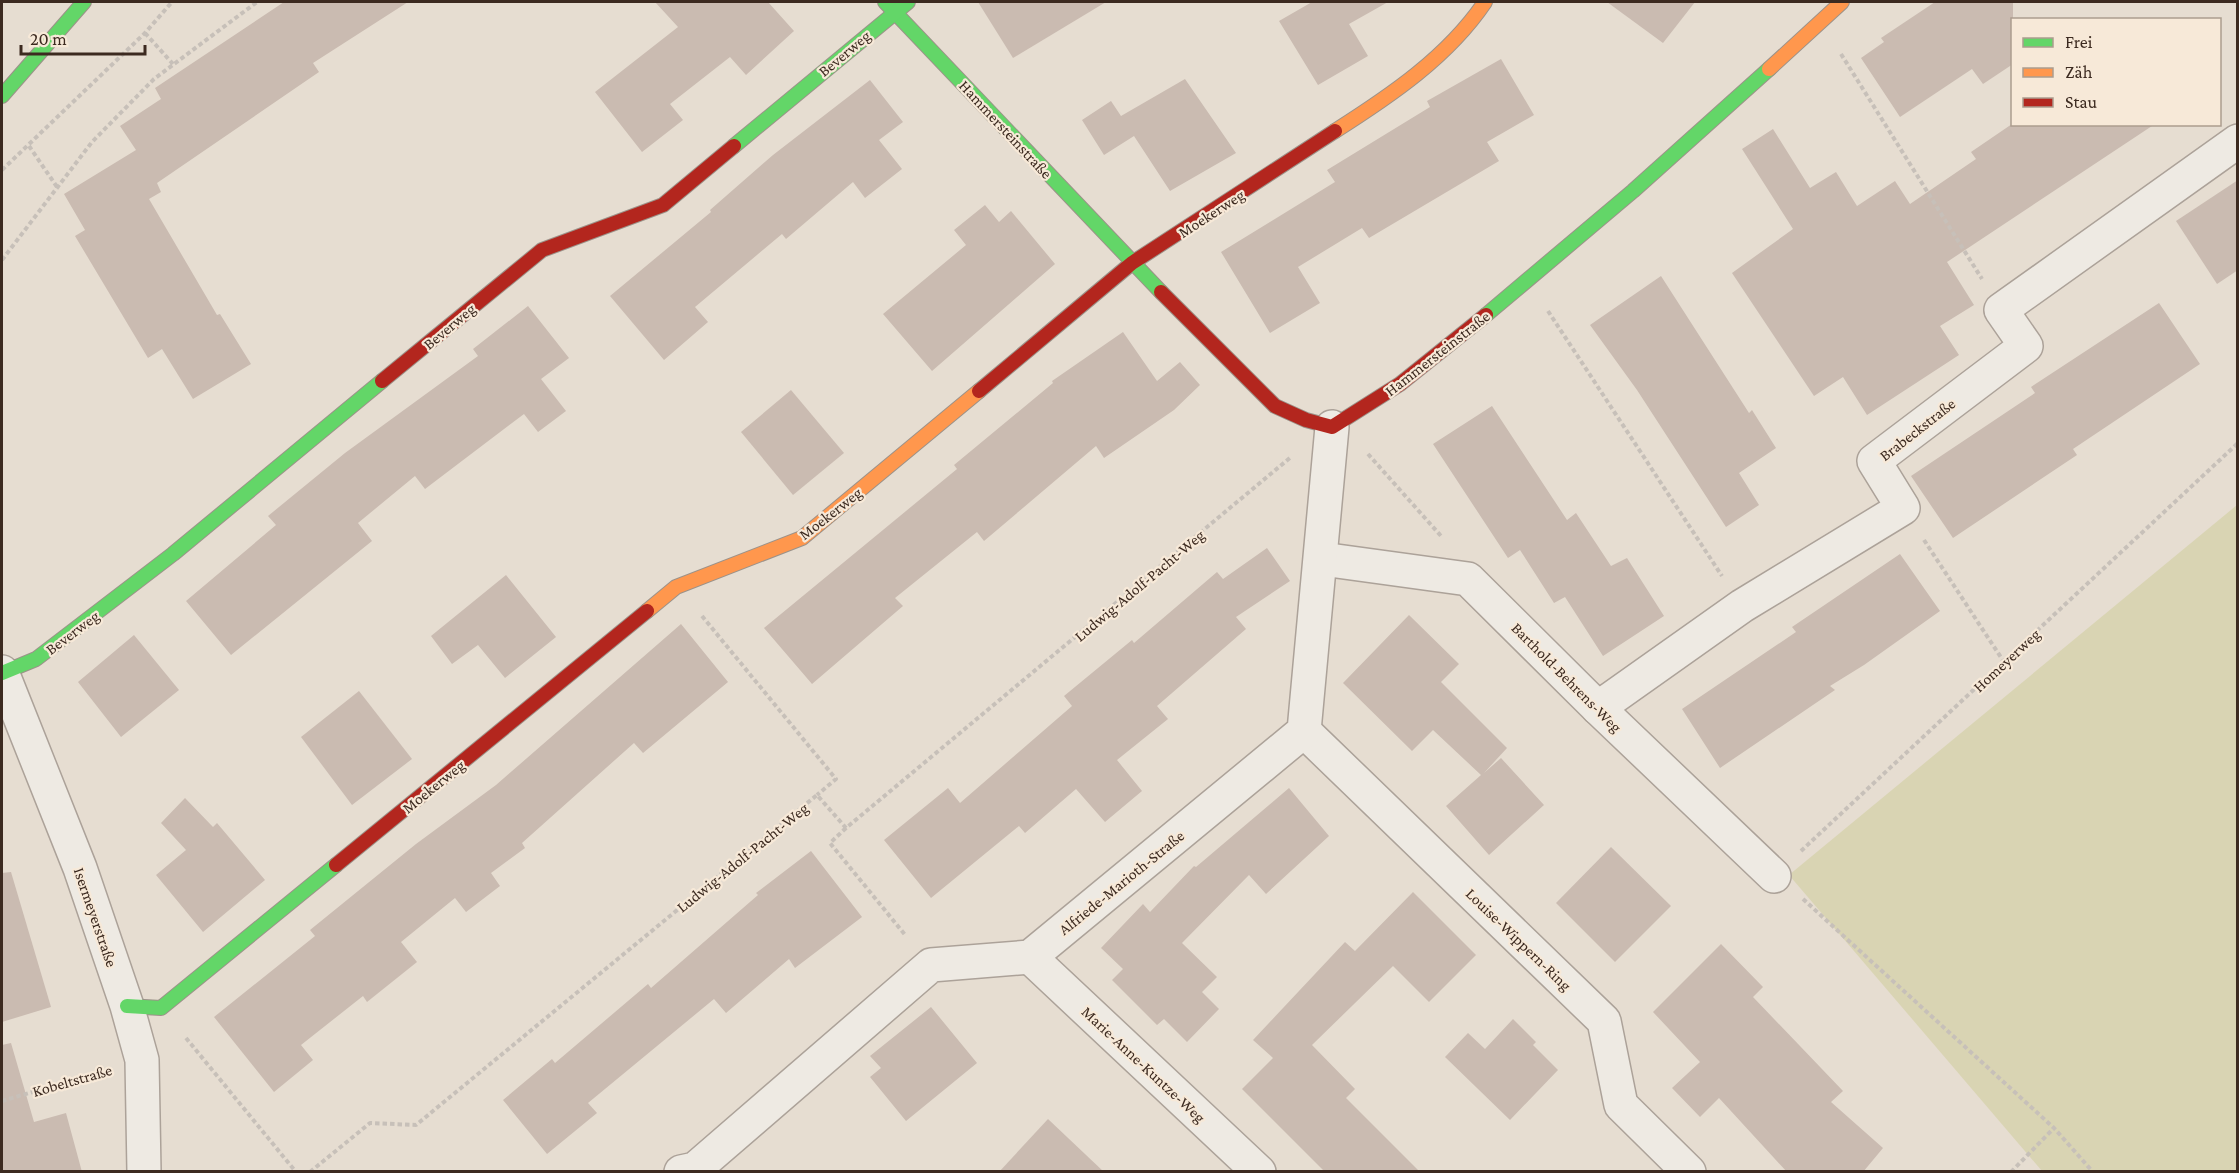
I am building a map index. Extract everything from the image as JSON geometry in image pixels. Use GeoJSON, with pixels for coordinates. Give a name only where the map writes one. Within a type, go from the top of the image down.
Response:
{"type":"FeatureCollection","features":[{"type":"Feature","properties":{"kind":"street"},"geometry":{"type":"LineString","coordinates":[[35,34],[78,2]]}},
{"type":"Feature","properties":{"kind":"street"},"geometry":{"type":"LineString","coordinates":[[2,96],[84,2]]}},
{"type":"Feature","properties":{"kind":"street","name":"Beverweg"},"geometry":{"type":"LineString","coordinates":[[2,673],[36,659],[173,554],[542,250],[663,205],[890,6],[908,2]]}},
{"type":"Feature","properties":{"kind":"street","name":"Moekerweg"},"geometry":{"type":"LineString","coordinates":[[161,1008],[676,587],[802,538],[1132,263],[1396,92],[1469,26],[1485,2]]}},
{"type":"Feature","properties":{"kind":"street","name":"Hammersteinstraße"},"geometry":{"type":"LineString","coordinates":[[890,6],[1132,263],[1275,406],[1326,423],[1401,384],[1528,280],[1705,129],[1842,2]]}},
{"type":"Feature","properties":{"kind":"street"},"geometry":{"type":"LineString","coordinates":[[2001,310],[2238,141]]}},
{"type":"Feature","properties":{"kind":"street","name":"Brabeckstraße"},"geometry":{"type":"LineString","coordinates":[[1903,508],[1874,461],[2026,346],[2001,310]]}},
{"type":"Feature","properties":{"kind":"street"},"geometry":{"type":"LineString","coordinates":[[1304,731],[1322,559],[1326,423]]}},
{"type":"Feature","properties":{"kind":"street"},"geometry":{"type":"LineString","coordinates":[[1598,708],[1742,606],[1903,508]]}},
{"type":"Feature","properties":{"kind":"street"},"geometry":{"type":"LineString","coordinates":[[1322,559],[1468,579]]}},
{"type":"Feature","properties":{"kind":"street","name":"Barthold-Behrens-Weg"},"geometry":{"type":"LineString","coordinates":[[1468,579],[1598,708],[1774,876]]}},
{"type":"Feature","properties":{"kind":"street","name":"Isermeyerstraße"},"geometry":{"type":"LineString","coordinates":[[2,673],[80,868],[127,1006],[142,1060],[144,1172]]}},
{"type":"Feature","properties":{"kind":"street","name":"Alfriede-Marioth-Straße"},"geometry":{"type":"LineString","coordinates":[[1030,957],[1304,731]]}},
{"type":"Feature","properties":{"kind":"street","name":"Louise-Wippern-Ring"},"geometry":{"type":"LineString","coordinates":[[1304,731],[1604,1021],[1621,1105],[1689,1172]]}},
{"type":"Feature","properties":{"kind":"street"},"geometry":{"type":"LineString","coordinates":[[691,1170],[930,965],[1030,957]]}},
{"type":"Feature","properties":{"kind":"street","name":"Marie-Anne-Kuntze-Weg"},"geometry":{"type":"LineString","coordinates":[[1030,957],[1259,1172]]}},
{"type":"Feature","properties":{"kind":"street"},"geometry":{"type":"LineString","coordinates":[[127,1006],[161,1008]]}},
{"type":"Feature","properties":{"kind":"path"},"geometry":{"type":"LineString","coordinates":[[2,170],[145,33],[172,2]]}},
{"type":"Feature","properties":{"kind":"path"},"geometry":{"type":"LineString","coordinates":[[2,260],[92,142],[154,79],[257,2]]}},
{"type":"Feature","properties":{"kind":"path"},"geometry":{"type":"LineString","coordinates":[[1820,21],[2001,310]]}},
{"type":"Feature","properties":{"kind":"path"},"geometry":{"type":"LineString","coordinates":[[145,33],[173,64]]}},
{"type":"Feature","properties":{"kind":"path"},"geometry":{"type":"LineString","coordinates":[[29,146],[57,187]]}},
{"type":"Feature","properties":{"kind":"path"},"geometry":{"type":"LineString","coordinates":[[1528,280],[1742,606]]}},
{"type":"Feature","properties":{"kind":"path"},"geometry":{"type":"LineString","coordinates":[[1326,423],[1458,554],[1468,579]]}},
{"type":"Feature","properties":{"kind":"path","name":"Ludwig-Adolf-Pacht-Weg"},"geometry":{"type":"LineString","coordinates":[[310,1172],[370,1123],[416,1125],[817,795],[846,828],[1271,476],[1326,423]]}},
{"type":"Feature","properties":{"kind":"path","name":"Homeyerweg"},"geometry":{"type":"LineString","coordinates":[[1774,876],[2238,443]]}},
{"type":"Feature","properties":{"kind":"path"},"geometry":{"type":"LineString","coordinates":[[1903,508],[2004,662]]}},
{"type":"Feature","properties":{"kind":"path"},"geometry":{"type":"LineString","coordinates":[[676,587],[836,779],[817,795]]}},
{"type":"Feature","properties":{"kind":"path"},"geometry":{"type":"LineString","coordinates":[[846,828],[830,843],[930,965]]}},
{"type":"Feature","properties":{"kind":"path"},"geometry":{"type":"LineString","coordinates":[[1774,876],[2054,1128],[2094,1172]]}},
{"type":"Feature","properties":{"kind":"path"},"geometry":{"type":"LineString","coordinates":[[161,1008],[296,1172]]}},
{"type":"Feature","properties":{"kind":"path","name":"Kobeltstraße"},"geometry":{"type":"LineString","coordinates":[[2,1101],[142,1060]]}},
{"type":"Feature","properties":{"kind":"path"},"geometry":{"type":"LineString","coordinates":[[2011,1172],[2054,1128]]}},
{"type":"Feature","properties":{"kind":"shaded area"},"geometry":{"type":"Polygon","coordinates":[[[2237,505],[2237,1171],[2042,1171],[1789,875],[2237,505]]]}},
{"type":"Feature","properties":{"kind":"building"},"geometry":{"type":"Polygon","coordinates":[[[284,2],[408,2],[313,63],[319,72],[157,183],[161,192],[149,199],[217,315],[220,314],[251,364],[193,399],[162,349],[148,358],[75,236],[85,230],[64,194],[136,150],[120,126],[161,99],[155,88],[284,2]]]}},
{"type":"Feature","properties":{"kind":"building"},"geometry":{"type":"Polygon","coordinates":[[[655,2],[768,2],[794,31],[746,75],[730,57],[670,104],[683,120],[642,152],[595,92],[678,27],[655,2]]]}},
{"type":"Feature","properties":{"kind":"building"},"geometry":{"type":"Polygon","coordinates":[[[978,2],[1106,2],[1013,58],[978,2]]]}},
{"type":"Feature","properties":{"kind":"building"},"geometry":{"type":"Polygon","coordinates":[[[1312,2],[1388,2],[1349,24],[1368,56],[1318,85],[1279,21],[1312,2]]]}},
{"type":"Feature","properties":{"kind":"building"},"geometry":{"type":"Polygon","coordinates":[[[1607,2],[1695,2],[1663,43],[1607,2]]]}},
{"type":"Feature","properties":{"kind":"building"},"geometry":{"type":"Polygon","coordinates":[[[1935,2],[2013,2],[2011,65],[1983,84],[1972,69],[1900,117],[1861,58],[1884,42],[1881,38],[1935,2]]]}},
{"type":"Feature","properties":{"kind":"building"},"geometry":{"type":"Polygon","coordinates":[[[1501,59],[1534,115],[1487,142],[1499,161],[1369,238],[1362,228],[1298,267],[1320,303],[1270,333],[1221,252],[1335,182],[1327,170],[1430,107],[1427,101],[1501,59]]]}},
{"type":"Feature","properties":{"kind":"building"},"geometry":{"type":"Polygon","coordinates":[[[1185,79],[1236,153],[1170,191],[1134,136],[1104,155],[1082,120],[1111,101],[1121,116],[1185,79]]]}},
{"type":"Feature","properties":{"kind":"building"},"geometry":{"type":"Polygon","coordinates":[[[870,80],[903,122],[879,140],[902,169],[865,198],[853,182],[786,239],[782,234],[695,307],[708,322],[664,360],[610,296],[711,212],[710,210],[773,155],[870,80]]]}},
{"type":"Feature","properties":{"kind":"building"},"geometry":{"type":"Polygon","coordinates":[[[2011,125],[2152,126],[1947,262],[1974,305],[1940,326],[1959,355],[1867,415],[1843,377],[1814,396],[1732,273],[1793,229],[1742,149],[1773,129],[1810,188],[1836,172],[1857,206],[1895,181],[1910,204],[1976,159],[1971,152],[2011,125]]]}},
{"type":"Feature","properties":{"kind":"building"},"geometry":{"type":"Polygon","coordinates":[[[2238,180],[2238,270],[2217,284],[2176,221],[2238,180]]]}},
{"type":"Feature","properties":{"kind":"building"},"geometry":{"type":"Polygon","coordinates":[[[985,205],[999,222],[1011,211],[1055,264],[932,371],[883,314],[966,245],[954,230],[985,205]]]}},
{"type":"Feature","properties":{"kind":"building"},"geometry":{"type":"Polygon","coordinates":[[[1661,276],[1749,413],[1752,410],[1776,448],[1739,473],[1759,505],[1726,527],[1637,390],[1590,325],[1661,276]]]}},
{"type":"Feature","properties":{"kind":"building"},"geometry":{"type":"Polygon","coordinates":[[[2159,303],[2200,364],[2073,449],[2077,455],[1953,538],[1911,476],[2035,393],[2031,387],[2159,303]]]}},
{"type":"Feature","properties":{"kind":"building"},"geometry":{"type":"Polygon","coordinates":[[[528,306],[569,358],[541,379],[566,411],[538,432],[524,414],[425,489],[415,476],[358,523],[372,541],[231,655],[186,601],[276,525],[268,516],[345,453],[478,356],[473,349],[528,306]]]}},
{"type":"Feature","properties":{"kind":"building"},"geometry":{"type":"Polygon","coordinates":[[[1123,332],[1157,381],[1180,362],[1200,385],[1174,410],[1104,458],[1096,446],[984,541],[977,532],[895,598],[903,606],[812,684],[764,628],[957,469],[954,465],[1053,383],[1052,381],[1123,332]]]}},
{"type":"Feature","properties":{"kind":"building"},"geometry":{"type":"Polygon","coordinates":[[[791,390],[844,453],[793,495],[741,432],[791,390]]]}},
{"type":"Feature","properties":{"kind":"building"},"geometry":{"type":"Polygon","coordinates":[[[1492,406],[1567,520],[1576,513],[1611,566],[1627,558],[1664,616],[1603,656],[1565,597],[1554,603],[1520,550],[1508,558],[1433,444],[1492,406]]]}},
{"type":"Feature","properties":{"kind":"building"},"geometry":{"type":"Polygon","coordinates":[[[1267,548],[1290,581],[1236,617],[1246,629],[1157,706],[1168,719],[1117,760],[1142,791],[1105,822],[1076,789],[1025,833],[1019,826],[931,898],[884,840],[948,788],[960,803],[1072,706],[1064,696],[1132,640],[1134,643],[1217,572],[1223,579],[1267,548]]]}},
{"type":"Feature","properties":{"kind":"building"},"geometry":{"type":"Polygon","coordinates":[[[1900,554],[1940,611],[1864,665],[1830,686],[1835,690],[1720,768],[1682,709],[1796,632],[1792,627],[1900,554]]]}},
{"type":"Feature","properties":{"kind":"building"},"geometry":{"type":"Polygon","coordinates":[[[506,575],[556,637],[505,678],[478,645],[452,664],[431,636],[506,575]]]}},
{"type":"Feature","properties":{"kind":"building"},"geometry":{"type":"Polygon","coordinates":[[[1409,615],[1459,664],[1441,682],[1507,748],[1484,773],[1501,758],[1544,805],[1489,855],[1446,806],[1481,775],[1433,730],[1412,751],[1343,683],[1409,615]]]}},
{"type":"Feature","properties":{"kind":"building"},"geometry":{"type":"Polygon","coordinates":[[[681,624],[728,682],[643,753],[634,743],[522,843],[525,848],[491,873],[500,886],[466,912],[455,898],[401,942],[417,962],[367,1002],[363,996],[301,1045],[313,1060],[274,1092],[214,1017],[315,936],[310,930],[416,844],[496,785],[681,624]]]}},
{"type":"Feature","properties":{"kind":"building"},"geometry":{"type":"Polygon","coordinates":[[[134,635],[179,690],[121,737],[78,682],[134,635]]]}},
{"type":"Feature","properties":{"kind":"building"},"geometry":{"type":"Polygon","coordinates":[[[359,691],[412,759],[352,805],[301,737],[359,691]]]}},
{"type":"Feature","properties":{"kind":"building"},"geometry":{"type":"Polygon","coordinates":[[[1289,788],[1329,836],[1266,894],[1249,875],[1182,943],[1217,977],[1202,992],[1219,1009],[1187,1042],[1164,1019],[1157,1025],[1112,980],[1123,969],[1101,948],[1143,904],[1150,912],[1194,866],[1196,867],[1289,788]]]}},
{"type":"Feature","properties":{"kind":"building"},"geometry":{"type":"Polygon","coordinates":[[[185,798],[213,827],[217,823],[265,880],[203,932],[156,875],[186,850],[161,823],[185,798]]]}},
{"type":"Feature","properties":{"kind":"building"},"geometry":{"type":"Polygon","coordinates":[[[1611,847],[1671,906],[1615,962],[1556,903],[1611,847]]]}},
{"type":"Feature","properties":{"kind":"building"},"geometry":{"type":"Polygon","coordinates":[[[811,851],[862,917],[795,968],[789,959],[726,1013],[714,999],[588,1103],[597,1113],[547,1154],[503,1100],[552,1059],[555,1063],[648,984],[651,988],[758,895],[756,893],[811,851]]]}},
{"type":"Feature","properties":{"kind":"building"},"geometry":{"type":"Polygon","coordinates":[[[11,872],[51,1007],[2,1022],[2,873],[11,872]]]}},
{"type":"Feature","properties":{"kind":"building"},"geometry":{"type":"Polygon","coordinates":[[[1413,892],[1476,955],[1429,1002],[1393,966],[1312,1045],[1355,1089],[1346,1098],[1420,1172],[1325,1172],[1242,1089],[1273,1058],[1253,1040],[1345,942],[1355,951],[1413,892]]]}},
{"type":"Feature","properties":{"kind":"building"},"geometry":{"type":"Polygon","coordinates":[[[1721,944],[1763,987],[1753,997],[1843,1091],[1831,1102],[1883,1148],[1863,1172],[1787,1172],[1719,1098],[1700,1117],[1672,1088],[1700,1062],[1653,1012],[1721,944]]]}},
{"type":"Feature","properties":{"kind":"building"},"geometry":{"type":"Polygon","coordinates":[[[931,1007],[977,1063],[906,1121],[870,1077],[881,1068],[870,1056],[931,1007]]]}},
{"type":"Feature","properties":{"kind":"building"},"geometry":{"type":"Polygon","coordinates":[[[1513,1019],[1536,1042],[1533,1045],[1558,1070],[1510,1120],[1445,1057],[1468,1033],[1485,1049],[1513,1019]]]}},
{"type":"Feature","properties":{"kind":"building"},"geometry":{"type":"Polygon","coordinates":[[[11,1043],[34,1122],[66,1113],[82,1172],[2,1172],[2,1045],[11,1043]]]}},
{"type":"Feature","properties":{"kind":"building"},"geometry":{"type":"Polygon","coordinates":[[[1048,1119],[1104,1172],[999,1172],[1048,1119]]]}},
{"type":"Feature","properties":{"kind":"traffic: fast"},"geometry":{"type":"LineString","coordinates":[[2,96],[84,2]]}},
{"type":"Feature","properties":{"kind":"traffic: fast"},"geometry":{"type":"LineString","coordinates":[[885,2],[1161,292]]}},
{"type":"Feature","properties":{"kind":"traffic: fast"},"geometry":{"type":"LineString","coordinates":[[734,146],[908,2]]}},
{"type":"Feature","properties":{"kind":"traffic: fast"},"geometry":{"type":"LineString","coordinates":[[1486,315],[1633,191],[1769,69]]}},
{"type":"Feature","properties":{"kind":"traffic: fast"},"geometry":{"type":"LineString","coordinates":[[2,673],[36,659],[173,554],[382,381]]}},
{"type":"Feature","properties":{"kind":"traffic: fast"},"geometry":{"type":"LineString","coordinates":[[127,1006],[161,1008],[336,865]]}},
{"type":"Feature","properties":{"kind":"traffic: slow"},"geometry":{"type":"LineString","coordinates":[[1335,131],[1397,89],[1436,58],[1470,22],[1485,2]]}},
{"type":"Feature","properties":{"kind":"traffic: slow"},"geometry":{"type":"LineString","coordinates":[[1769,69],[1842,2]]}},
{"type":"Feature","properties":{"kind":"traffic: slow"},"geometry":{"type":"LineString","coordinates":[[647,611],[676,587],[802,538],[979,391]]}},
{"type":"Feature","properties":{"kind":"traffic: jam"},"geometry":{"type":"LineString","coordinates":[[979,391],[1132,263],[1335,131]]}},
{"type":"Feature","properties":{"kind":"traffic: jam"},"geometry":{"type":"LineString","coordinates":[[382,381],[542,250],[663,205],[734,146]]}},
{"type":"Feature","properties":{"kind":"traffic: jam"},"geometry":{"type":"LineString","coordinates":[[1161,292],[1275,406],[1306,420],[1332,427],[1400,384],[1486,315]]}},
{"type":"Feature","properties":{"kind":"traffic: jam"},"geometry":{"type":"LineString","coordinates":[[336,865],[647,611]]}}]}
